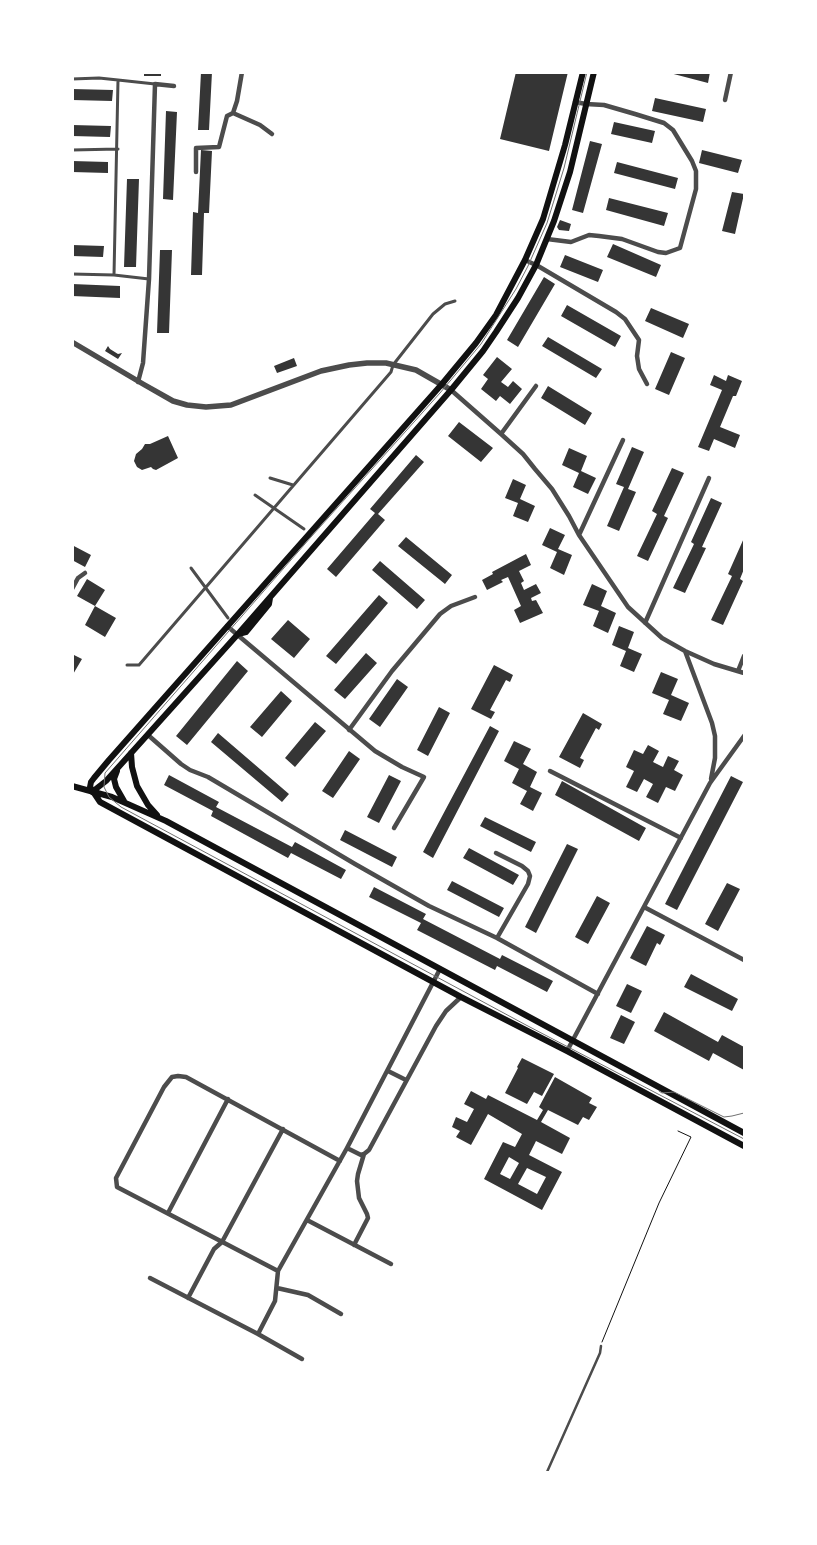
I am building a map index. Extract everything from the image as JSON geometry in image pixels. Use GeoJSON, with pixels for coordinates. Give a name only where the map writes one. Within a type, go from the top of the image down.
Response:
{"type":"FeatureCollection","features":[{"type":"Feature","properties":{"kind":"main road"},"geometry":{"type":"LineString","coordinates":[[583,72],[565,145],[543,219],[525,260],[496,315],[476,343],[442,384],[227,626],[94,778],[90,785],[92,792],[100,802],[432,982],[567,1051],[744,1146]]}},
{"type":"Feature","properties":{"kind":"main road"},"geometry":{"type":"LineString","coordinates":[[92,792],[100,787],[118,768],[238,634],[246,632],[269,604],[270,596],[483,351],[518,298],[536,265],[547,239],[562,198],[594,72]]}},
{"type":"Feature","properties":{"kind":"main road"},"geometry":{"type":"LineString","coordinates":[[131,753],[134,776],[142,796],[154,813],[166,821]]}},
{"type":"Feature","properties":{"kind":"main road"},"geometry":{"type":"LineString","coordinates":[[118,768],[114,780],[124,802]]}},
{"type":"Feature","properties":{"kind":"main road"},"geometry":{"type":"LineString","coordinates":[[72,786],[112,797],[166,821],[744,1132]]}},
{"type":"Feature","properties":{"kind":"street"},"geometry":{"type":"LineString","coordinates":[[196,172],[196,148],[219,147],[227,116],[233,113],[237,100],[242,72]]}},
{"type":"Feature","properties":{"kind":"street"},"geometry":{"type":"LineString","coordinates":[[725,100],[731,72]]}},
{"type":"Feature","properties":{"kind":"street"},"geometry":{"type":"LineString","coordinates":[[72,78],[99,78],[174,86]]}},
{"type":"Feature","properties":{"kind":"street"},"geometry":{"type":"LineString","coordinates":[[114,275],[118,80]]}},
{"type":"Feature","properties":{"kind":"street"},"geometry":{"type":"LineString","coordinates":[[138,382],[143,364],[149,279],[154,84]]}},
{"type":"Feature","properties":{"kind":"street"},"geometry":{"type":"LineString","coordinates":[[547,239],[571,242],[589,235],[610,237],[666,253],[680,248],[696,189],[697,178],[692,161],[673,130],[664,124],[604,105],[575,102]]}},
{"type":"Feature","properties":{"kind":"street"},"geometry":{"type":"LineString","coordinates":[[233,113],[260,125],[272,134]]}},
{"type":"Feature","properties":{"kind":"street"},"geometry":{"type":"LineString","coordinates":[[72,150],[118,149]]}},
{"type":"Feature","properties":{"kind":"street"},"geometry":{"type":"LineString","coordinates":[[525,260],[625,319],[639,340],[637,356],[639,369],[647,384]]}},
{"type":"Feature","properties":{"kind":"street"},"geometry":{"type":"LineString","coordinates":[[72,274],[114,275],[149,279]]}},
{"type":"Feature","properties":{"kind":"street"},"geometry":{"type":"LineString","coordinates":[[127,665],[139,665],[392,372],[393,364],[433,314],[445,304],[455,301]]}},
{"type":"Feature","properties":{"kind":"street"},"geometry":{"type":"LineString","coordinates":[[72,342],[138,382],[181,404],[196,406],[220,406],[237,403],[321,371],[349,365],[367,363],[393,364],[416,370],[451,390],[523,454],[552,490],[579,535],[628,607],[645,624],[662,638],[685,651],[714,664],[744,673]]}},
{"type":"Feature","properties":{"kind":"street"},"geometry":{"type":"LineString","coordinates":[[502,434],[536,386]]}},
{"type":"Feature","properties":{"kind":"street"},"geometry":{"type":"LineString","coordinates":[[579,535],[623,440]]}},
{"type":"Feature","properties":{"kind":"street"},"geometry":{"type":"LineString","coordinates":[[270,478],[293,485]]}},
{"type":"Feature","properties":{"kind":"street"},"geometry":{"type":"LineString","coordinates":[[645,624],[709,478]]}},
{"type":"Feature","properties":{"kind":"street"},"geometry":{"type":"LineString","coordinates":[[255,496],[304,529]]}},
{"type":"Feature","properties":{"kind":"street"},"geometry":{"type":"LineString","coordinates":[[191,568],[228,618]]}},
{"type":"Feature","properties":{"kind":"street"},"geometry":{"type":"LineString","coordinates":[[72,589],[78,578],[85,573]]}},
{"type":"Feature","properties":{"kind":"street"},"geometry":{"type":"LineString","coordinates":[[349,730],[392,671],[440,614],[451,606],[475,598]]}},
{"type":"Feature","properties":{"kind":"street"},"geometry":{"type":"LineString","coordinates":[[227,626],[375,750],[402,767],[424,777],[394,828]]}},
{"type":"Feature","properties":{"kind":"street"},"geometry":{"type":"LineString","coordinates":[[685,651],[709,713],[715,736],[716,758],[710,783]]}},
{"type":"Feature","properties":{"kind":"street"},"geometry":{"type":"LineString","coordinates":[[738,671],[744,656]]}},
{"type":"Feature","properties":{"kind":"street"},"geometry":{"type":"LineString","coordinates":[[148,735],[190,770],[208,777],[429,906],[497,938],[598,994]]}},
{"type":"Feature","properties":{"kind":"street"},"geometry":{"type":"LineString","coordinates":[[567,1051],[710,783],[744,736]]}},
{"type":"Feature","properties":{"kind":"street"},"geometry":{"type":"LineString","coordinates":[[550,771],[681,838]]}},
{"type":"Feature","properties":{"kind":"street"},"geometry":{"type":"LineString","coordinates":[[496,853],[522,866],[528,871],[530,876],[528,884],[497,938]]}},
{"type":"Feature","properties":{"kind":"street"},"geometry":{"type":"LineString","coordinates":[[644,907],[744,960]]}},
{"type":"Feature","properties":{"kind":"street"},"geometry":{"type":"LineString","coordinates":[[258,1334],[275,1302],[278,1271],[348,1148],[440,969]]}},
{"type":"Feature","properties":{"kind":"street"},"geometry":{"type":"LineString","coordinates":[[354,1245],[368,1218],[359,1198],[357,1181],[364,1154],[369,1150],[436,1026],[446,1011],[461,997]]}},
{"type":"Feature","properties":{"kind":"street"},"geometry":{"type":"LineString","coordinates":[[388,1071],[406,1080]]}},
{"type":"Feature","properties":{"kind":"street"},"geometry":{"type":"LineString","coordinates":[[278,1271],[117,1187],[116,1178],[164,1087],[172,1078],[178,1076],[186,1077],[340,1161]]}},
{"type":"Feature","properties":{"kind":"street"},"geometry":{"type":"LineString","coordinates":[[168,1213],[228,1099]]}},
{"type":"Feature","properties":{"kind":"street"},"geometry":{"type":"LineString","coordinates":[[188,1298],[214,1249],[222,1242],[283,1130]]}},
{"type":"Feature","properties":{"kind":"street"},"geometry":{"type":"LineString","coordinates":[[348,1148],[361,1155],[364,1154]]}},
{"type":"Feature","properties":{"kind":"street"},"geometry":{"type":"LineString","coordinates":[[307,1220],[390,1264]]}},
{"type":"Feature","properties":{"kind":"street"},"geometry":{"type":"LineString","coordinates":[[150,1278],[302,1358]]}},
{"type":"Feature","properties":{"kind":"street"},"geometry":{"type":"LineString","coordinates":[[277,1288],[308,1295],[341,1314]]}},
{"type":"Feature","properties":{"kind":"lane"},"geometry":{"type":"LineString","coordinates":[[547,1472],[600,1353],[601,1346]]}},
{"type":"Feature","properties":{"kind":"path"},"geometry":{"type":"LineString","coordinates":[[601,1346],[659,1203],[691,1137],[678,1131]]}},
{"type":"Feature","properties":{"kind":"building"},"geometry":{"type":"Polygon","coordinates":[[[144,72],[161,72],[161,76],[144,76],[144,72]]]}},
{"type":"Feature","properties":{"kind":"building"},"geometry":{"type":"Polygon","coordinates":[[[201,72],[212,72],[209,130],[198,130],[201,72]]]}},
{"type":"Feature","properties":{"kind":"building"},"geometry":{"type":"Polygon","coordinates":[[[516,72],[568,72],[549,151],[500,139],[516,72]]]}},
{"type":"Feature","properties":{"kind":"building"},"geometry":{"type":"Polygon","coordinates":[[[666,72],[710,72],[708,83],[666,72]]]}},
{"type":"Feature","properties":{"kind":"building"},"geometry":{"type":"Polygon","coordinates":[[[72,89],[113,90],[112,101],[72,100],[72,89]]]}},
{"type":"Feature","properties":{"kind":"building"},"geometry":{"type":"Polygon","coordinates":[[[655,98],[706,109],[703,122],[652,111],[655,98]]]}},
{"type":"Feature","properties":{"kind":"building"},"geometry":{"type":"Polygon","coordinates":[[[166,111],[177,112],[173,200],[163,199],[166,111]]]}},
{"type":"Feature","properties":{"kind":"building"},"geometry":{"type":"Polygon","coordinates":[[[614,122],[655,131],[652,143],[611,134],[614,122]]]}},
{"type":"Feature","properties":{"kind":"building"},"geometry":{"type":"Polygon","coordinates":[[[72,125],[111,126],[110,137],[72,136],[72,125]]]}},
{"type":"Feature","properties":{"kind":"building"},"geometry":{"type":"Polygon","coordinates":[[[590,141],[602,144],[583,213],[572,210],[590,141]]]}},
{"type":"Feature","properties":{"kind":"building"},"geometry":{"type":"Polygon","coordinates":[[[201,150],[212,151],[209,213],[204,213],[202,275],[191,275],[193,212],[198,213],[201,150]]]}},
{"type":"Feature","properties":{"kind":"building"},"geometry":{"type":"Polygon","coordinates":[[[702,150],[742,160],[738,173],[699,163],[702,150]]]}},
{"type":"Feature","properties":{"kind":"building"},"geometry":{"type":"Polygon","coordinates":[[[72,161],[108,162],[108,173],[72,172],[72,161]]]}},
{"type":"Feature","properties":{"kind":"building"},"geometry":{"type":"Polygon","coordinates":[[[617,162],[678,178],[675,189],[614,173],[617,162]]]}},
{"type":"Feature","properties":{"kind":"building"},"geometry":{"type":"Polygon","coordinates":[[[127,179],[139,179],[136,267],[124,267],[127,179]]]}},
{"type":"Feature","properties":{"kind":"building"},"geometry":{"type":"Polygon","coordinates":[[[732,192],[744,194],[735,234],[722,231],[732,192]]]}},
{"type":"Feature","properties":{"kind":"building"},"geometry":{"type":"Polygon","coordinates":[[[609,198],[668,213],[664,226],[606,210],[609,198]]]}},
{"type":"Feature","properties":{"kind":"building"},"geometry":{"type":"Polygon","coordinates":[[[560,220],[571,224],[569,231],[559,230],[557,227],[560,220]]]}},
{"type":"Feature","properties":{"kind":"building"},"geometry":{"type":"Polygon","coordinates":[[[613,244],[661,265],[656,277],[607,257],[613,244]]]}},
{"type":"Feature","properties":{"kind":"building"},"geometry":{"type":"Polygon","coordinates":[[[72,245],[104,246],[103,257],[72,256],[72,245]]]}},
{"type":"Feature","properties":{"kind":"building"},"geometry":{"type":"Polygon","coordinates":[[[160,250],[172,250],[169,333],[157,333],[160,250]]]}},
{"type":"Feature","properties":{"kind":"building"},"geometry":{"type":"Polygon","coordinates":[[[565,255],[603,270],[598,282],[560,267],[565,255]]]}},
{"type":"Feature","properties":{"kind":"building"},"geometry":{"type":"Polygon","coordinates":[[[544,277],[555,284],[518,347],[507,340],[544,277]]]}},
{"type":"Feature","properties":{"kind":"building"},"geometry":{"type":"Polygon","coordinates":[[[72,284],[120,286],[120,298],[72,296],[72,284]]]}},
{"type":"Feature","properties":{"kind":"building"},"geometry":{"type":"Polygon","coordinates":[[[567,305],[621,336],[615,347],[561,316],[567,305]]]}},
{"type":"Feature","properties":{"kind":"building"},"geometry":{"type":"Polygon","coordinates":[[[651,308],[689,324],[683,338],[645,321],[651,308]]]}},
{"type":"Feature","properties":{"kind":"building"},"geometry":{"type":"Polygon","coordinates":[[[548,337],[602,369],[596,378],[542,346],[548,337]]]}},
{"type":"Feature","properties":{"kind":"building"},"geometry":{"type":"Polygon","coordinates":[[[108,346],[118,354],[122,353],[118,359],[105,351],[108,346]]]}},
{"type":"Feature","properties":{"kind":"building"},"geometry":{"type":"Polygon","coordinates":[[[671,352],[685,358],[669,395],[655,389],[671,352]]]}},
{"type":"Feature","properties":{"kind":"building"},"geometry":{"type":"Polygon","coordinates":[[[497,357],[512,369],[501,382],[508,387],[513,381],[522,389],[510,404],[500,396],[496,401],[481,389],[488,379],[483,375],[497,357]]]}},
{"type":"Feature","properties":{"kind":"building"},"geometry":{"type":"Polygon","coordinates":[[[294,358],[297,366],[277,373],[274,366],[294,358]]]}},
{"type":"Feature","properties":{"kind":"building"},"geometry":{"type":"Polygon","coordinates":[[[714,375],[726,381],[728,375],[742,381],[736,396],[733,396],[720,427],[740,435],[735,448],[714,439],[709,451],[698,447],[722,390],[710,385],[714,375]]]}},
{"type":"Feature","properties":{"kind":"building"},"geometry":{"type":"Polygon","coordinates":[[[548,386],[592,413],[585,425],[541,398],[548,386]]]}},
{"type":"Feature","properties":{"kind":"building"},"geometry":{"type":"Polygon","coordinates":[[[459,422],[493,448],[481,462],[448,436],[459,422]]]}},
{"type":"Feature","properties":{"kind":"building"},"geometry":{"type":"Polygon","coordinates":[[[168,436],[178,458],[156,470],[151,467],[142,470],[137,467],[134,461],[136,454],[145,444],[150,444],[168,436]]]}},
{"type":"Feature","properties":{"kind":"building"},"geometry":{"type":"Polygon","coordinates":[[[632,447],[644,452],[628,489],[636,492],[619,531],[607,526],[624,487],[616,484],[632,447]]]}},
{"type":"Feature","properties":{"kind":"building"},"geometry":{"type":"Polygon","coordinates":[[[569,448],[587,456],[581,471],[596,478],[588,494],[573,487],[579,473],[562,465],[569,448]]]}},
{"type":"Feature","properties":{"kind":"building"},"geometry":{"type":"Polygon","coordinates":[[[416,455],[424,462],[378,514],[385,520],[336,577],[327,569],[375,513],[370,509],[416,455]]]}},
{"type":"Feature","properties":{"kind":"building"},"geometry":{"type":"Polygon","coordinates":[[[672,468],[684,473],[664,516],[668,518],[648,561],[637,556],[657,514],[652,511],[672,468]]]}},
{"type":"Feature","properties":{"kind":"building"},"geometry":{"type":"Polygon","coordinates":[[[513,479],[526,485],[520,499],[535,506],[528,522],[513,516],[518,503],[505,498],[513,479]]]}},
{"type":"Feature","properties":{"kind":"building"},"geometry":{"type":"Polygon","coordinates":[[[711,498],[722,503],[702,547],[706,548],[685,593],[673,588],[694,544],[691,542],[711,498]]]}},
{"type":"Feature","properties":{"kind":"building"},"geometry":{"type":"Polygon","coordinates":[[[550,528],[565,535],[558,549],[572,555],[564,575],[550,568],[557,552],[542,545],[550,528]]]}},
{"type":"Feature","properties":{"kind":"building"},"geometry":{"type":"Polygon","coordinates":[[[406,537],[452,575],[445,584],[398,546],[406,537]]]}},
{"type":"Feature","properties":{"kind":"building"},"geometry":{"type":"Polygon","coordinates":[[[744,538],[744,569],[740,579],[743,581],[723,625],[711,620],[732,576],[728,574],[744,538]]]}},
{"type":"Feature","properties":{"kind":"building"},"geometry":{"type":"Polygon","coordinates":[[[72,545],[91,555],[85,567],[72,560],[72,545]]]}},
{"type":"Feature","properties":{"kind":"building"},"geometry":{"type":"Polygon","coordinates":[[[526,554],[531,565],[519,571],[524,581],[521,583],[524,590],[536,584],[541,593],[531,598],[532,601],[536,600],[543,613],[520,623],[514,610],[521,606],[508,577],[501,580],[503,582],[487,590],[482,580],[493,574],[492,572],[526,554]]]}},
{"type":"Feature","properties":{"kind":"building"},"geometry":{"type":"Polygon","coordinates":[[[380,561],[425,600],[417,609],[372,570],[380,561]]]}},
{"type":"Feature","properties":{"kind":"building"},"geometry":{"type":"Polygon","coordinates":[[[87,579],[105,590],[95,606],[77,596],[87,579]]]}},
{"type":"Feature","properties":{"kind":"building"},"geometry":{"type":"Polygon","coordinates":[[[592,584],[607,591],[601,606],[616,613],[608,633],[593,626],[599,611],[583,605],[592,584]]]}},
{"type":"Feature","properties":{"kind":"building"},"geometry":{"type":"Polygon","coordinates":[[[379,595],[388,603],[336,664],[326,656],[379,595]]]}},
{"type":"Feature","properties":{"kind":"building"},"geometry":{"type":"Polygon","coordinates":[[[95,606],[116,618],[105,637],[85,625],[95,606]]]}},
{"type":"Feature","properties":{"kind":"building"},"geometry":{"type":"Polygon","coordinates":[[[288,620],[310,639],[294,658],[271,639],[288,620]]]}},
{"type":"Feature","properties":{"kind":"building"},"geometry":{"type":"Polygon","coordinates":[[[619,626],[634,632],[628,648],[642,654],[634,672],[620,666],[626,651],[612,645],[619,626]]]}},
{"type":"Feature","properties":{"kind":"building"},"geometry":{"type":"Polygon","coordinates":[[[366,653],[377,663],[345,699],[334,690],[366,653]]]}},
{"type":"Feature","properties":{"kind":"building"},"geometry":{"type":"Polygon","coordinates":[[[72,654],[82,659],[72,676],[72,654]]]}},
{"type":"Feature","properties":{"kind":"building"},"geometry":{"type":"Polygon","coordinates":[[[237,661],[248,671],[187,745],[176,736],[237,661]]]}},
{"type":"Feature","properties":{"kind":"building"},"geometry":{"type":"Polygon","coordinates":[[[494,665],[513,675],[510,682],[506,680],[490,710],[495,712],[491,719],[471,709],[494,665]]]}},
{"type":"Feature","properties":{"kind":"building"},"geometry":{"type":"Polygon","coordinates":[[[661,672],[678,679],[671,695],[689,703],[681,721],[663,714],[669,700],[652,693],[661,672]]]}},
{"type":"Feature","properties":{"kind":"building"},"geometry":{"type":"Polygon","coordinates":[[[397,679],[408,687],[380,727],[369,719],[397,679]]]}},
{"type":"Feature","properties":{"kind":"building"},"geometry":{"type":"Polygon","coordinates":[[[281,691],[292,701],[262,737],[250,727],[281,691]]]}},
{"type":"Feature","properties":{"kind":"building"},"geometry":{"type":"Polygon","coordinates":[[[439,707],[450,713],[428,756],[417,750],[439,707]]]}},
{"type":"Feature","properties":{"kind":"building"},"geometry":{"type":"Polygon","coordinates":[[[583,713],[602,724],[599,730],[596,728],[580,758],[584,760],[580,768],[559,757],[583,713]]]}},
{"type":"Feature","properties":{"kind":"building"},"geometry":{"type":"Polygon","coordinates":[[[315,722],[326,731],[295,767],[285,758],[315,722]]]}},
{"type":"Feature","properties":{"kind":"building"},"geometry":{"type":"Polygon","coordinates":[[[490,726],[499,731],[433,858],[423,852],[490,726]]]}},
{"type":"Feature","properties":{"kind":"building"},"geometry":{"type":"Polygon","coordinates":[[[218,733],[289,794],[282,802],[211,742],[218,733]]]}},
{"type":"Feature","properties":{"kind":"building"},"geometry":{"type":"Polygon","coordinates":[[[514,741],[531,749],[523,764],[537,772],[530,787],[542,793],[533,811],[520,804],[527,791],[512,783],[519,769],[504,761],[514,741]]]}},
{"type":"Feature","properties":{"kind":"building"},"geometry":{"type":"Polygon","coordinates":[[[648,745],[659,751],[653,762],[663,767],[668,756],[679,761],[674,770],[683,775],[675,791],[666,787],[658,803],[646,797],[653,784],[644,779],[637,792],[626,787],[634,771],[626,767],[634,750],[643,754],[648,745]]]}},
{"type":"Feature","properties":{"kind":"building"},"geometry":{"type":"Polygon","coordinates":[[[349,751],[360,759],[333,798],[322,791],[349,751]]]}},
{"type":"Feature","properties":{"kind":"building"},"geometry":{"type":"Polygon","coordinates":[[[169,775],[219,802],[216,807],[292,847],[295,842],[346,870],[341,879],[291,853],[288,858],[211,816],[213,811],[164,785],[169,775]]]}},
{"type":"Feature","properties":{"kind":"building"},"geometry":{"type":"Polygon","coordinates":[[[389,775],[401,781],[379,823],[367,817],[389,775]]]}},
{"type":"Feature","properties":{"kind":"building"},"geometry":{"type":"Polygon","coordinates":[[[731,776],[743,782],[677,910],[665,904],[731,776]]]}},
{"type":"Feature","properties":{"kind":"building"},"geometry":{"type":"Polygon","coordinates":[[[562,781],[646,828],[639,841],[555,795],[562,781]]]}},
{"type":"Feature","properties":{"kind":"building"},"geometry":{"type":"Polygon","coordinates":[[[485,817],[536,842],[531,852],[480,826],[485,817]]]}},
{"type":"Feature","properties":{"kind":"building"},"geometry":{"type":"Polygon","coordinates":[[[345,830],[397,857],[392,867],[340,840],[345,830]]]}},
{"type":"Feature","properties":{"kind":"building"},"geometry":{"type":"Polygon","coordinates":[[[567,844],[578,849],[536,933],[525,927],[567,844]]]}},
{"type":"Feature","properties":{"kind":"building"},"geometry":{"type":"Polygon","coordinates":[[[469,848],[519,875],[513,885],[463,858],[469,848]]]}},
{"type":"Feature","properties":{"kind":"building"},"geometry":{"type":"Polygon","coordinates":[[[452,881],[504,908],[499,917],[447,890],[452,881]]]}},
{"type":"Feature","properties":{"kind":"building"},"geometry":{"type":"Polygon","coordinates":[[[727,883],[740,889],[718,931],[705,924],[727,883]]]}},
{"type":"Feature","properties":{"kind":"building"},"geometry":{"type":"Polygon","coordinates":[[[374,887],[426,914],[423,919],[500,959],[502,955],[553,981],[547,992],[497,966],[495,970],[417,930],[421,923],[369,897],[374,887]]]}},
{"type":"Feature","properties":{"kind":"building"},"geometry":{"type":"Polygon","coordinates":[[[597,896],[610,903],[588,944],[575,937],[597,896]]]}},
{"type":"Feature","properties":{"kind":"building"},"geometry":{"type":"Polygon","coordinates":[[[647,926],[665,935],[660,945],[657,943],[646,966],[630,958],[647,926]]]}},
{"type":"Feature","properties":{"kind":"building"},"geometry":{"type":"Polygon","coordinates":[[[691,974],[738,999],[732,1011],[684,987],[691,974]]]}},
{"type":"Feature","properties":{"kind":"building"},"geometry":{"type":"Polygon","coordinates":[[[627,984],[642,991],[631,1013],[616,1006],[627,984]]]}},
{"type":"Feature","properties":{"kind":"building"},"geometry":{"type":"Polygon","coordinates":[[[664,1012],[718,1042],[722,1035],[744,1047],[744,1070],[713,1053],[709,1061],[654,1031],[664,1012]]]}},
{"type":"Feature","properties":{"kind":"building"},"geometry":{"type":"Polygon","coordinates":[[[621,1015],[635,1022],[624,1044],[610,1038],[621,1015]]]}},
{"type":"Feature","properties":{"kind":"building"},"geometry":{"type":"Polygon","coordinates":[[[522,1058],[554,1074],[542,1096],[534,1092],[527,1104],[505,1093],[522,1058]]]}},
{"type":"Feature","properties":{"kind":"building"},"geometry":{"type":"Polygon","coordinates":[[[555,1077],[592,1098],[589,1103],[597,1107],[589,1120],[583,1117],[578,1125],[548,1110],[541,1122],[570,1138],[562,1154],[536,1141],[529,1155],[562,1172],[542,1210],[484,1179],[503,1142],[515,1147],[522,1134],[488,1114],[471,1145],[456,1137],[460,1131],[452,1127],[456,1117],[467,1122],[474,1109],[464,1104],[471,1091],[486,1099],[488,1095],[537,1120],[543,1110],[539,1107],[555,1077]],[[509,1157],[500,1174],[510,1179],[519,1163],[509,1157]],[[527,1168],[518,1184],[537,1194],[546,1177],[527,1168]]]}},
{"type":"Feature","properties":{"kind":"tram line"},"geometry":{"type":"LineString","coordinates":[[587,72],[564,168],[547,223],[516,289],[481,344],[105,773],[104,787],[109,797],[121,807],[526,1025],[744,1139]]}},
{"type":"Feature","properties":{"kind":"tram line"},"geometry":{"type":"LineString","coordinates":[[659,1091],[662,1093],[674,1092],[724,1117],[744,1113]]}}]}
